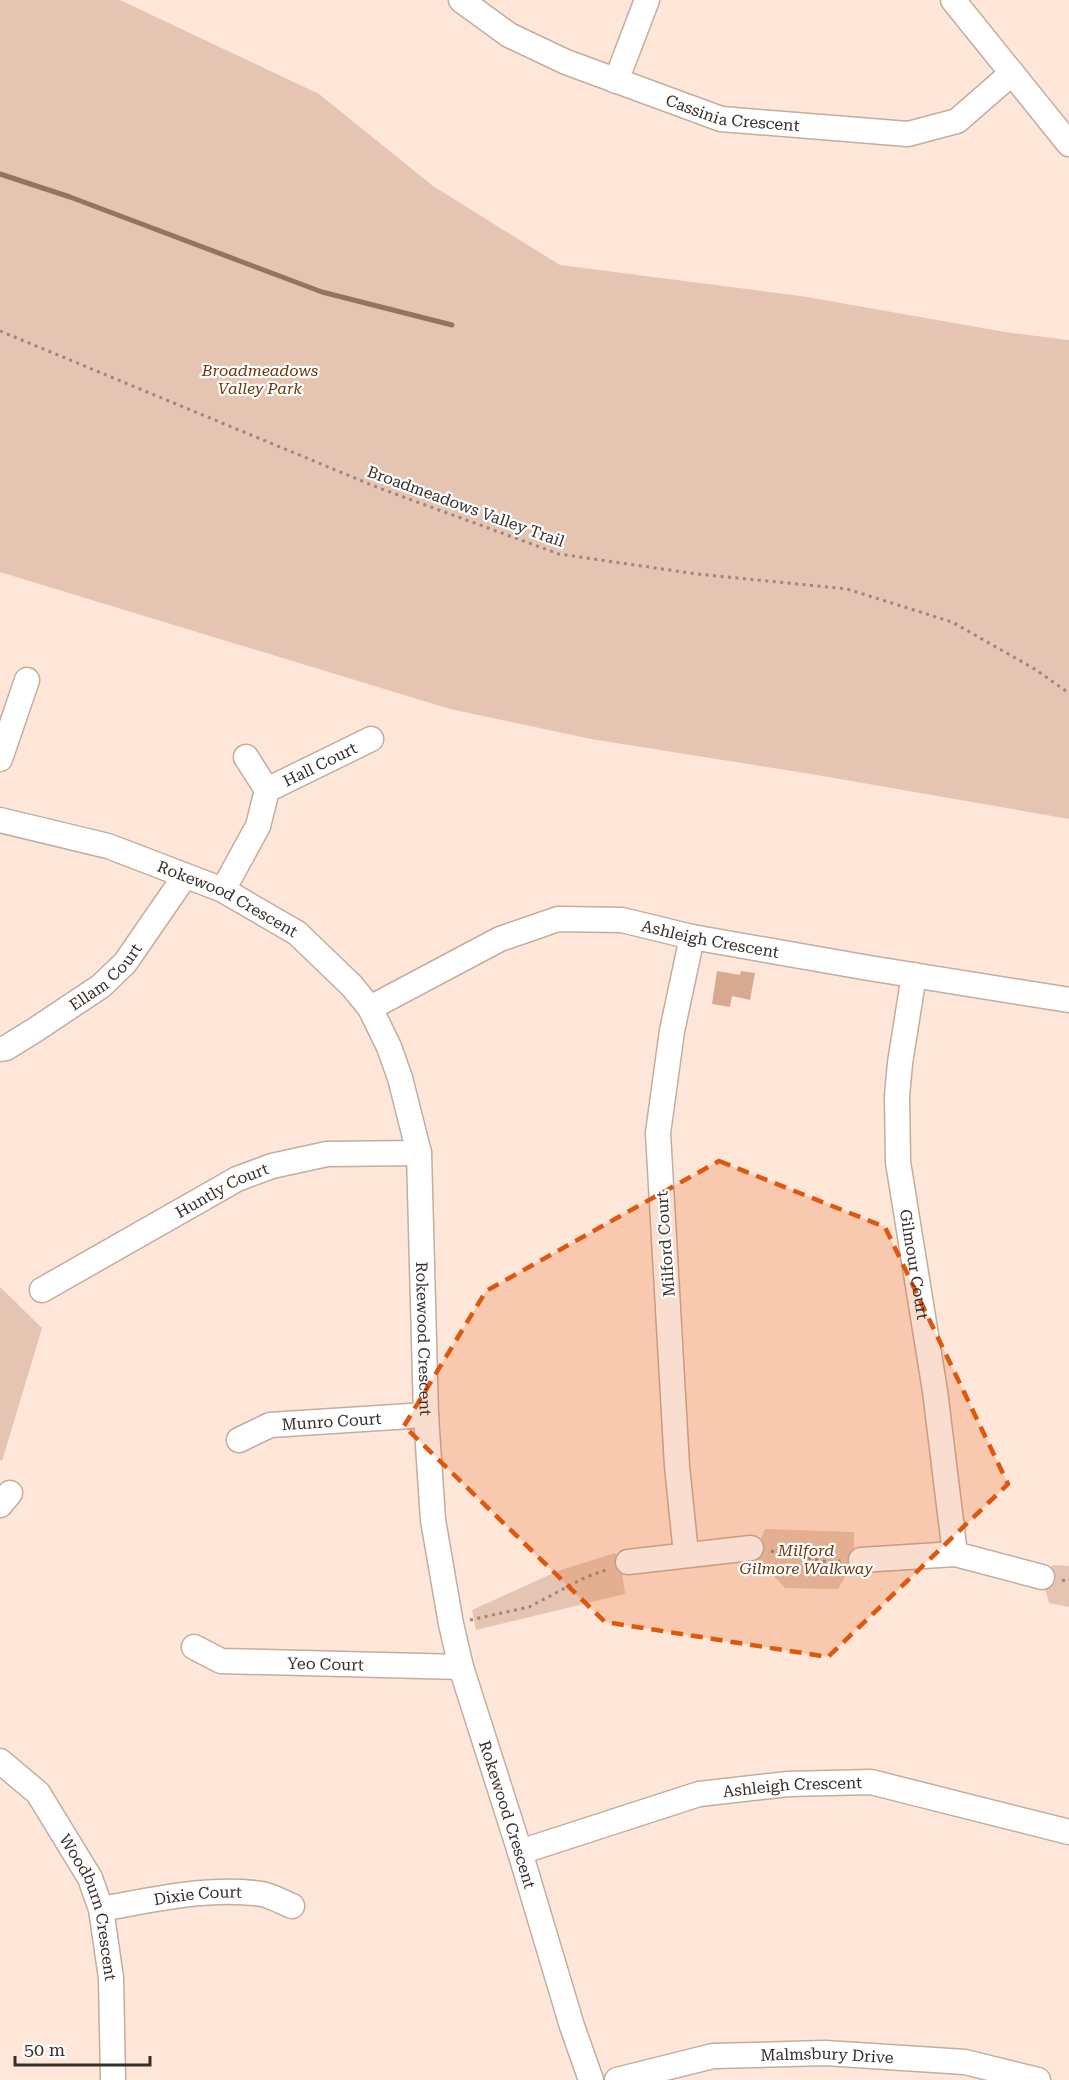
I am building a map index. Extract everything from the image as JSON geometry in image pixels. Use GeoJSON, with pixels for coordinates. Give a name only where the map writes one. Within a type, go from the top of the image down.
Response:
{"type":"FeatureCollection","features":[{"type":"Feature","properties":{"kind":"street","name":"Cassinia Crescent"},"geometry":{"type":"LineString","coordinates":[[461,0],[509,35],[566,62],[721,119],[908,134],[957,121],[1012,73]]}},
{"type":"Feature","properties":{"kind":"street"},"geometry":{"type":"LineString","coordinates":[[616,81],[647,0]]}},
{"type":"Feature","properties":{"kind":"street"},"geometry":{"type":"LineString","coordinates":[[953,0],[1069,144]]}},
{"type":"Feature","properties":{"kind":"street"},"geometry":{"type":"LineString","coordinates":[[0,759],[27,680]]}},
{"type":"Feature","properties":{"kind":"street","name":"Hall Court"},"geometry":{"type":"LineString","coordinates":[[267,790],[371,739]]}},
{"type":"Feature","properties":{"kind":"street","name":"Hall Court"},"geometry":{"type":"LineString","coordinates":[[223,890],[258,826],[267,790],[246,757]]}},
{"type":"Feature","properties":{"kind":"street","name":"Rokewood Crescent"},"geometry":{"type":"LineString","coordinates":[[0,819],[108,846],[223,890],[297,933],[352,986],[370,1008],[389,1047],[400,1078],[419,1153],[426,1415],[433,1520],[451,1624],[461,1667],[572,2026],[591,2080]]}},
{"type":"Feature","properties":{"kind":"street","name":"Ellam Court"},"geometry":{"type":"LineString","coordinates":[[0,1049],[6,1048],[35,1030],[101,986],[124,963],[185,876]]}},
{"type":"Feature","properties":{"kind":"street","name":"Ashleigh Crescent"},"geometry":{"type":"LineString","coordinates":[[370,1008],[500,939],[558,919],[622,920],[692,937],[1069,1000]]}},
{"type":"Feature","properties":{"kind":"street","name":"Milford Court"},"geometry":{"type":"LineString","coordinates":[[687,1554],[677,1466],[658,1133],[672,1031],[692,937]]}},
{"type":"Feature","properties":{"kind":"street","name":"Gilmour Court"},"geometry":{"type":"LineString","coordinates":[[914,975],[897,1096],[898,1162],[935,1391],[955,1554]]}},
{"type":"Feature","properties":{"kind":"street","name":"Huntly Court"},"geometry":{"type":"LineString","coordinates":[[42,1290],[237,1179],[272,1166],[327,1154],[419,1153]]}},
{"type":"Feature","properties":{"kind":"street","name":"Munro Court"},"geometry":{"type":"LineString","coordinates":[[239,1440],[270,1425],[426,1415]]}},
{"type":"Feature","properties":{"kind":"street"},"geometry":{"type":"LineString","coordinates":[[628,1562],[751,1548]]}},
{"type":"Feature","properties":{"kind":"street"},"geometry":{"type":"LineString","coordinates":[[861,1560],[955,1554],[1042,1577]]}},
{"type":"Feature","properties":{"kind":"street","name":"Yeo Court"},"geometry":{"type":"LineString","coordinates":[[194,1647],[221,1661],[461,1667]]}},
{"type":"Feature","properties":{"kind":"street","name":"Woodburn Crescent"},"geometry":{"type":"LineString","coordinates":[[0,1761],[38,1793],[90,1878],[101,1909],[111,1978],[113,2080]]}},
{"type":"Feature","properties":{"kind":"street","name":"Ashleigh Crescent"},"geometry":{"type":"LineString","coordinates":[[520,1852],[699,1794],[788,1784],[871,1782],[1069,1832]]}},
{"type":"Feature","properties":{"kind":"street","name":"Dixie Court"},"geometry":{"type":"LineString","coordinates":[[101,1909],[185,1894],[227,1892],[264,1895],[292,1906]]}},
{"type":"Feature","properties":{"kind":"street","name":"Malmsbury Drive"},"geometry":{"type":"LineString","coordinates":[[617,2080],[665,2074],[713,2056],[825,2053],[965,2062],[1038,2080]]}},
{"type":"Feature","properties":{"kind":"path","name":"Broadmeadows Valley Trail"},"geometry":{"type":"LineString","coordinates":[[0,331],[379,488],[559,554],[697,574],[847,589],[952,622],[1033,668],[1069,693]]}},
{"type":"Feature","properties":{"kind":"path"},"geometry":{"type":"LineString","coordinates":[[751,1548],[828,1562],[861,1560]]}},
{"type":"Feature","properties":{"kind":"path"},"geometry":{"type":"LineString","coordinates":[[451,1624],[529,1606],[586,1577],[628,1562]]}},
{"type":"Feature","properties":{"kind":"highlighted area"},"geometry":{"type":"Polygon","coordinates":[[[719,1161],[885,1227],[1008,1484],[828,1657],[605,1622],[404,1426],[486,1291],[719,1161]]]}},
{"type":"Feature","properties":{"kind":"green space","name":"Broadmeadows Valley Park"},"geometry":{"type":"Polygon","coordinates":[[[0,0],[120,0],[319,94],[433,186],[560,265],[801,296],[1011,333],[1069,340],[1069,819],[591,739],[450,709],[0,572],[0,0]]]}},
{"type":"Feature","properties":{"kind":"green space"},"geometry":{"type":"Polygon","coordinates":[[[0,1287],[42,1328],[2,1461],[0,1460],[0,1287]]]}},
{"type":"Feature","properties":{"kind":"green space","name":"Milford Gilmore Walkway"},"geometry":{"type":"Polygon","coordinates":[[[765,1529],[854,1532],[854,1561],[838,1589],[785,1588],[758,1559],[757,1549],[765,1529]]]}},
{"type":"Feature","properties":{"kind":"green space"},"geometry":{"type":"Polygon","coordinates":[[[615,1553],[621,1564],[625,1594],[476,1630],[472,1610],[558,1571],[615,1553]]]}},
{"type":"Feature","properties":{"kind":"green space"},"geometry":{"type":"Polygon","coordinates":[[[1053,1565],[1069,1566],[1069,1607],[1049,1603],[1042,1577],[1053,1565]]]}},
{"type":"Feature","properties":{"kind":"building"},"geometry":{"type":"Polygon","coordinates":[[[717,971],[740,975],[741,971],[755,973],[750,1000],[732,996],[730,1007],[712,1004],[717,971]]]}},
{"type":"Feature","properties":{"kind":"waterway"},"geometry":{"type":"LineString","coordinates":[[0,174],[70,197],[322,292],[452,325]]}}]}
